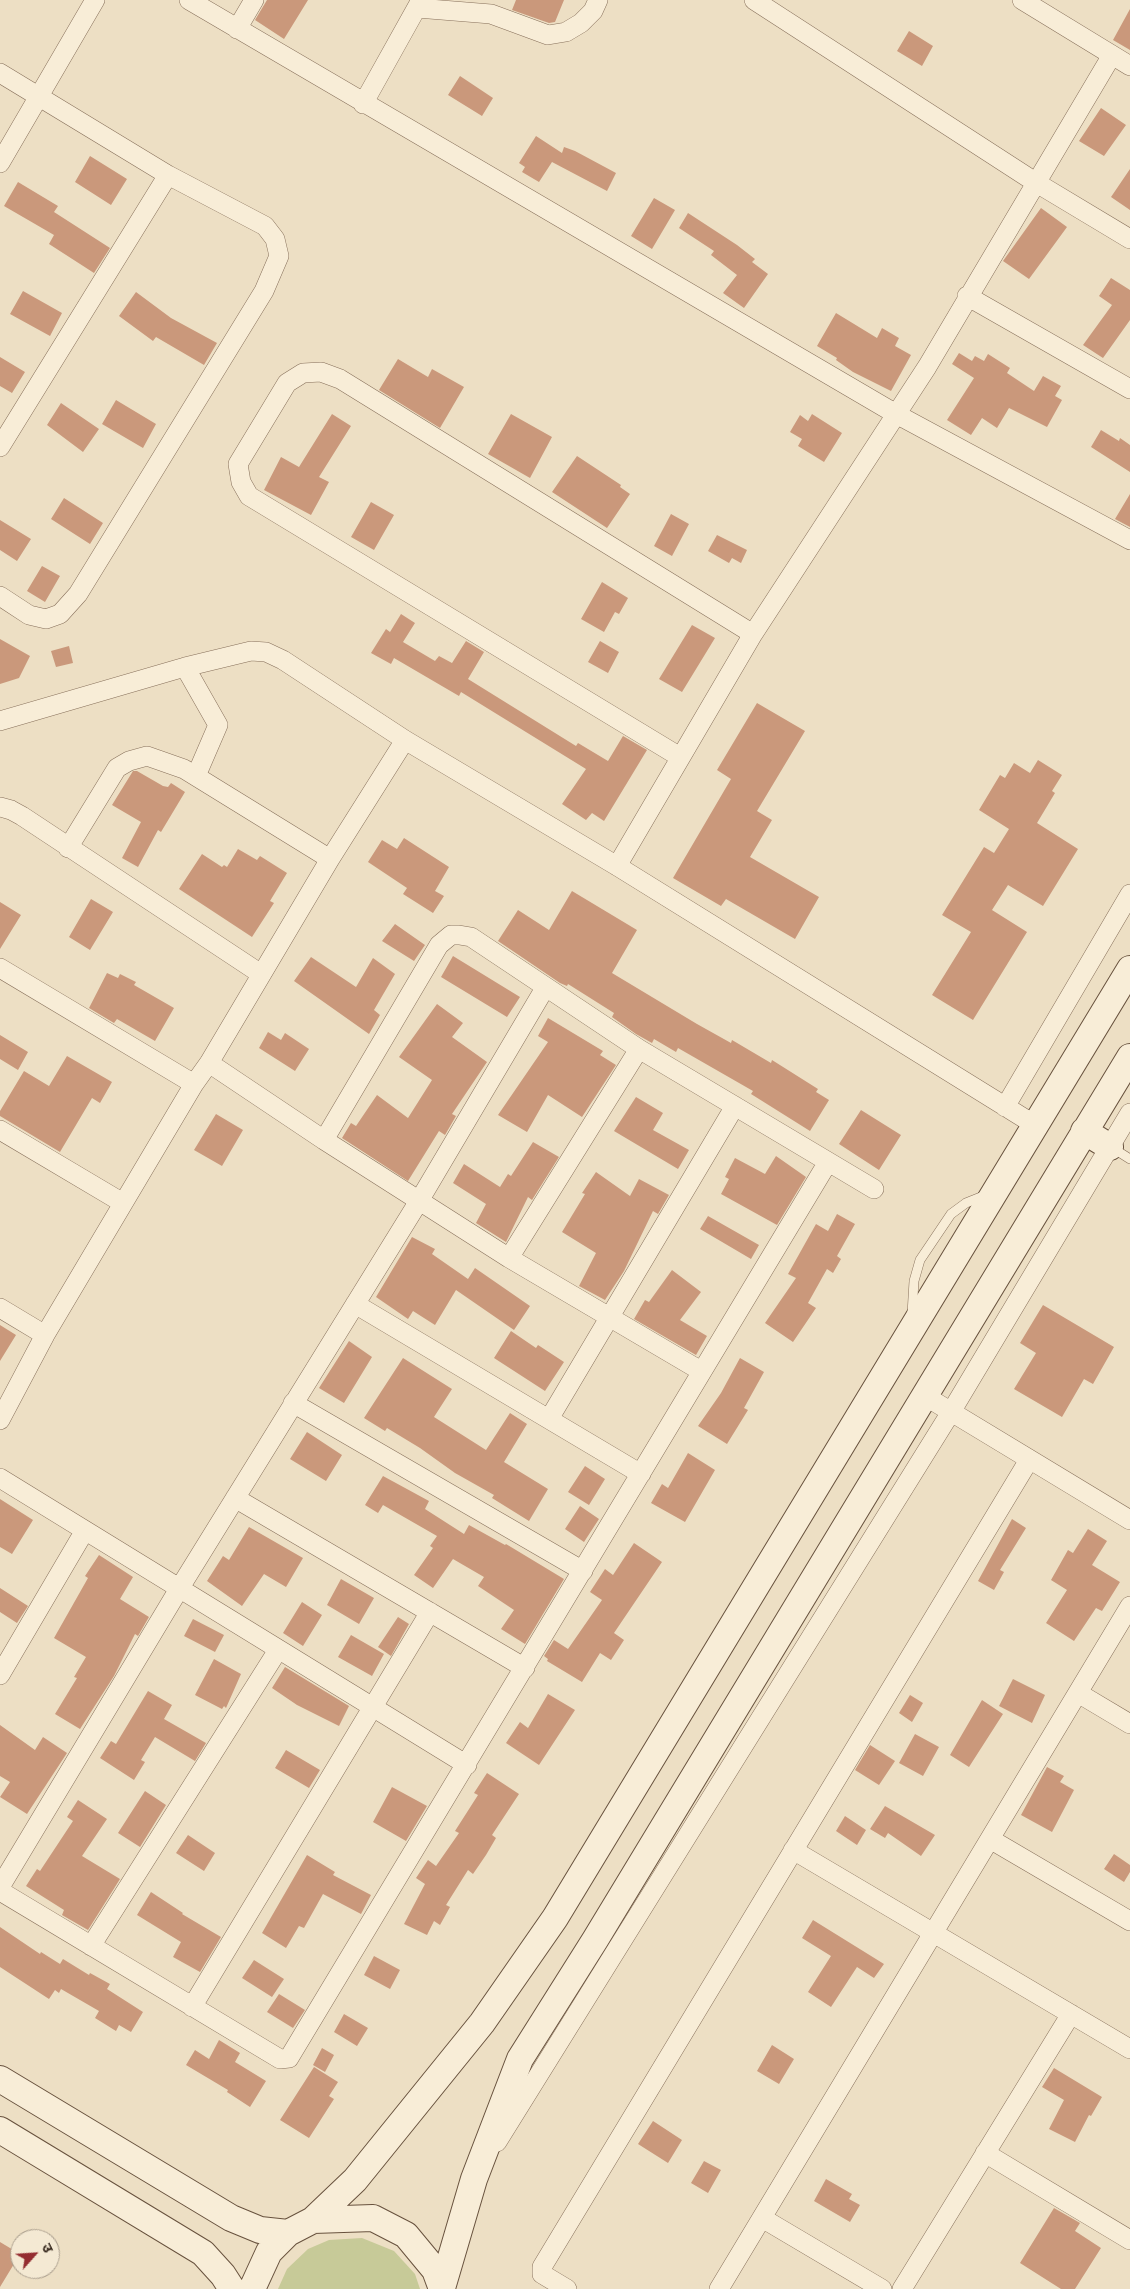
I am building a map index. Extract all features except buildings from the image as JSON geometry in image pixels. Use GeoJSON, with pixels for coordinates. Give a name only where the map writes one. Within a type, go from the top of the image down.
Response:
{"type":"FeatureCollection","features":[{"type":"Feature","properties":{"kind":"street"},"geometry":{"type":"LineString","coordinates":[[0,163],[95,0]]}},
{"type":"Feature","properties":{"kind":"street"},"geometry":{"type":"LineString","coordinates":[[188,0],[896,414],[1130,540]]}},
{"type":"Feature","properties":{"kind":"street"},"geometry":{"type":"LineString","coordinates":[[237,29],[254,0]]}},
{"type":"Feature","properties":{"kind":"street"},"geometry":{"type":"LineString","coordinates":[[363,104],[419,4],[495,7],[548,35],[566,32],[581,22],[592,11],[598,0]]}},
{"type":"Feature","properties":{"kind":"street"},"geometry":{"type":"LineString","coordinates":[[754,0],[1035,182],[1130,239]]}},
{"type":"Feature","properties":{"kind":"street"},"geometry":{"type":"LineString","coordinates":[[1022,0],[1130,66]]}},
{"type":"Feature","properties":{"kind":"street"},"geometry":{"type":"LineString","coordinates":[[617,866],[753,634],[927,367],[967,296],[1112,55]]}},
{"type":"Feature","properties":{"kind":"street"},"geometry":{"type":"LineString","coordinates":[[0,73],[168,175],[265,226],[275,239],[279,256],[264,291],[78,594],[60,614],[46,619],[29,615],[0,596]]}},
{"type":"Feature","properties":{"kind":"street"},"geometry":{"type":"LineString","coordinates":[[0,448],[168,175]]}},
{"type":"Feature","properties":{"kind":"street"},"geometry":{"type":"LineString","coordinates":[[967,296],[1130,389]]}},
{"type":"Feature","properties":{"kind":"street"},"geometry":{"type":"LineString","coordinates":[[680,757],[249,496],[241,482],[238,464],[287,383],[303,373],[321,372],[340,379],[753,634]]}},
{"type":"Feature","properties":{"kind":"street"},"geometry":{"type":"LineString","coordinates":[[0,722],[185,667],[251,651],[266,652],[283,660],[405,740],[617,866],[1035,1125]]}},
{"type":"Feature","properties":{"kind":"street"},"geometry":{"type":"LineString","coordinates":[[185,667],[218,725],[196,776]]}},
{"type":"Feature","properties":{"kind":"street"},"geometry":{"type":"LineString","coordinates":[[0,1420],[45,1336],[123,1203],[194,1084],[209,1063],[330,859],[405,740]]}},
{"type":"Feature","properties":{"kind":"street"},"geometry":{"type":"LineString","coordinates":[[68,848],[117,768],[129,761],[147,756],[196,776],[330,859]]}},
{"type":"Feature","properties":{"kind":"street"},"geometry":{"type":"LineString","coordinates":[[0,807],[22,816],[261,974]]}},
{"type":"Feature","properties":{"kind":"street"},"geometry":{"type":"LineString","coordinates":[[1005,1107],[1130,894]]}},
{"type":"Feature","properties":{"kind":"street"},"geometry":{"type":"LineString","coordinates":[[324,1140],[445,938],[451,935],[471,937],[639,1050],[874,1189]]}},
{"type":"Feature","properties":{"kind":"street"},"geometry":{"type":"LineString","coordinates":[[0,968],[194,1084]]}},
{"type":"Feature","properties":{"kind":"street"},"geometry":{"type":"LineString","coordinates":[[252,2289],[269,2252],[288,2233],[313,2220],[355,2180],[482,2023],[555,1918],[1130,969]]}},
{"type":"Feature","properties":{"kind":"street"},"geometry":{"type":"LineString","coordinates":[[0,1887],[179,1589],[418,1201],[545,988]]}},
{"type":"Feature","properties":{"kind":"street"},"geometry":{"type":"LineString","coordinates":[[509,1258],[639,1050]]}},
{"type":"Feature","properties":{"kind":"street"},"geometry":{"type":"LineString","coordinates":[[442,2288],[474,2179],[520,2060],[595,1940],[1130,1057]]}},
{"type":"Feature","properties":{"kind":"street"},"geometry":{"type":"LineString","coordinates":[[209,1063],[324,1140],[509,1258],[702,1371]]}},
{"type":"Feature","properties":{"kind":"street"},"geometry":{"type":"LineString","coordinates":[[549,1420],[735,1106]]}},
{"type":"Feature","properties":{"kind":"street"},"geometry":{"type":"LineString","coordinates":[[474,2179],[951,1412],[1120,1153],[1130,1113]]}},
{"type":"Feature","properties":{"kind":"street"},"geometry":{"type":"LineString","coordinates":[[0,1130],[123,1203]]}},
{"type":"Feature","properties":{"kind":"street"},"geometry":{"type":"LineString","coordinates":[[1084,1131],[1120,1153]]}},
{"type":"Feature","properties":{"kind":"street"},"geometry":{"type":"LineString","coordinates":[[0,1891],[280,2059],[289,2058],[828,1162]]}},
{"type":"Feature","properties":{"kind":"street"},"geometry":{"type":"LineString","coordinates":[[355,1304],[641,1474]]}},
{"type":"Feature","properties":{"kind":"street"},"geometry":{"type":"LineString","coordinates":[[0,1308],[45,1336]]}},
{"type":"Feature","properties":{"kind":"street"},"geometry":{"type":"LineString","coordinates":[[924,1396],[1130,1520]]}},
{"type":"Feature","properties":{"kind":"street"},"geometry":{"type":"LineString","coordinates":[[293,1404],[583,1571]]}},
{"type":"Feature","properties":{"kind":"street"},"geometry":{"type":"LineString","coordinates":[[567,2289],[542,2274],[542,2267],[1030,1460]]}},
{"type":"Feature","properties":{"kind":"street"},"geometry":{"type":"LineString","coordinates":[[0,1478],[84,1532],[467,1764]]}},
{"type":"Feature","properties":{"kind":"street"},"geometry":{"type":"LineString","coordinates":[[235,1498],[525,1668]]}},
{"type":"Feature","properties":{"kind":"street"},"geometry":{"type":"LineString","coordinates":[[0,1674],[84,1532]]}},
{"type":"Feature","properties":{"kind":"street"},"geometry":{"type":"LineString","coordinates":[[719,2289],[1130,1606]]}},
{"type":"Feature","properties":{"kind":"street"},"geometry":{"type":"LineString","coordinates":[[192,2007],[374,1708],[430,1612]]}},
{"type":"Feature","properties":{"kind":"street"},"geometry":{"type":"LineString","coordinates":[[92,1946],[278,1650]]}},
{"type":"Feature","properties":{"kind":"street"},"geometry":{"type":"LineString","coordinates":[[1078,1693],[1130,1724]]}},
{"type":"Feature","properties":{"kind":"street"},"geometry":{"type":"LineString","coordinates":[[990,1839],[1130,1921]]}},
{"type":"Feature","properties":{"kind":"street"},"geometry":{"type":"LineString","coordinates":[[793,1850],[1130,2049]]}},
{"type":"Feature","properties":{"kind":"street"},"geometry":{"type":"LineString","coordinates":[[902,2289],[1071,2014]]}},
{"type":"Feature","properties":{"kind":"street"},"geometry":{"type":"LineString","coordinates":[[0,2079],[231,2218],[260,2230],[288,2233]]}},
{"type":"Feature","properties":{"kind":"street"},"geometry":{"type":"LineString","coordinates":[[0,2130],[203,2253],[223,2275],[232,2289]]}},
{"type":"Feature","properties":{"kind":"street"},"geometry":{"type":"LineString","coordinates":[[985,2153],[1130,2240]]}},
{"type":"Feature","properties":{"kind":"street"},"geometry":{"type":"LineString","coordinates":[[313,2220],[374,2218],[406,2235],[435,2270],[442,2288]]}},
{"type":"Feature","properties":{"kind":"street"},"geometry":{"type":"LineString","coordinates":[[762,2218],[882,2289]]}},
{"type":"Feature","properties":{"kind":"green space"},"geometry":{"type":"Polygon","coordinates":[[[362,2238],[394,2251],[415,2274],[420,2289],[278,2289],[287,2269],[308,2249],[329,2240],[362,2238]]]}}]}
